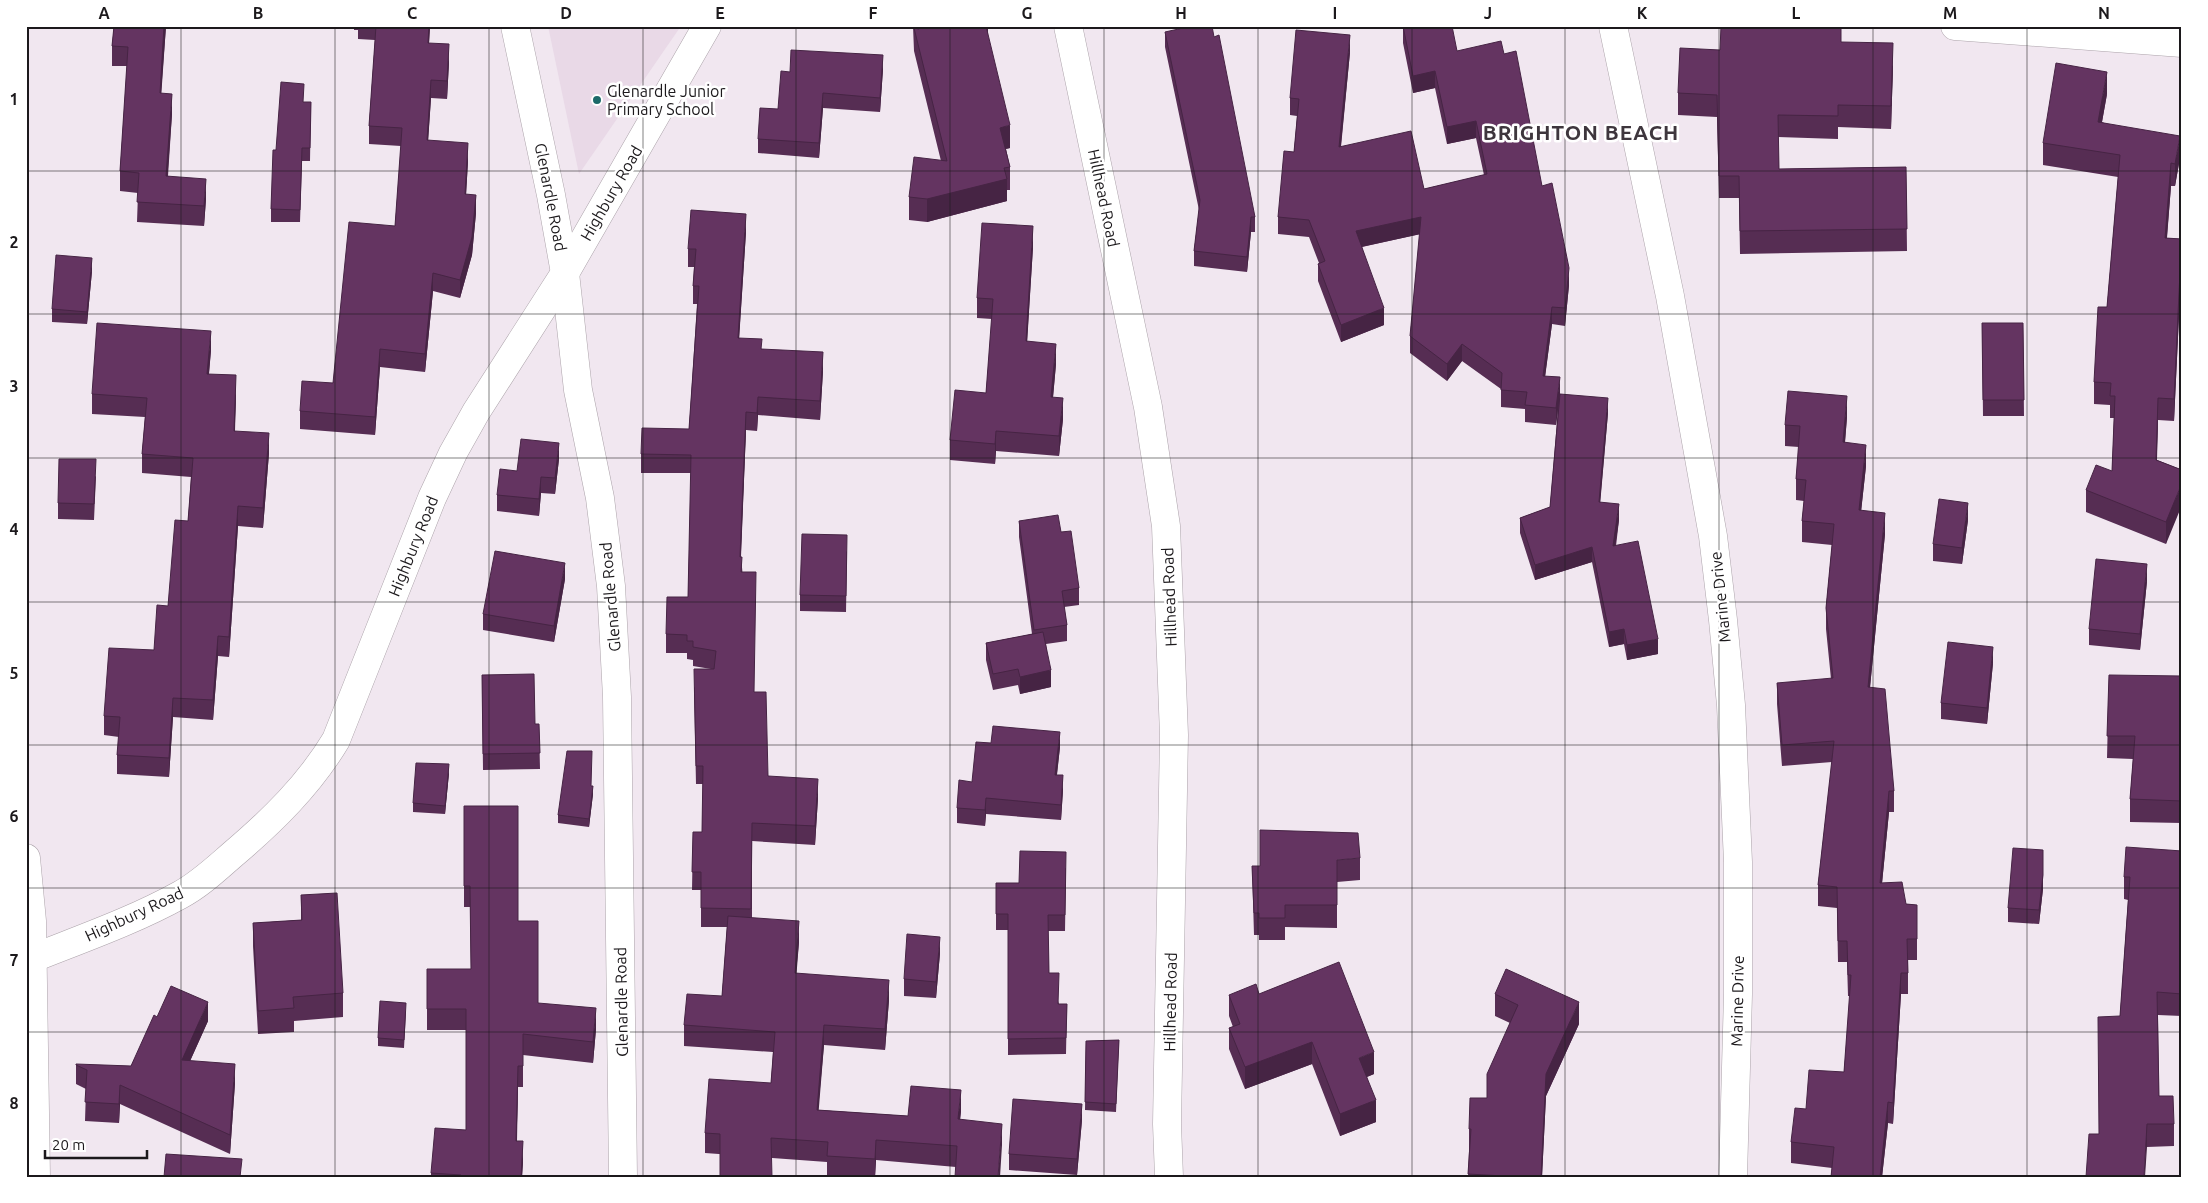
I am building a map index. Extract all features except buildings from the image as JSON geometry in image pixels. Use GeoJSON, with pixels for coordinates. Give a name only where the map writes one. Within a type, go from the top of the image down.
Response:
{"type":"FeatureCollection","features":[{"type":"Feature","properties":{"kind":"street","name":"Glenardle Road"},"geometry":{"type":"LineString","coordinates":[[515,26],[565,273],[578,390],[600,498],[611,586],[618,697],[623,1177]]}},
{"type":"Feature","properties":{"kind":"street","name":"Highbury Road"},"geometry":{"type":"LineString","coordinates":[[29,960],[140,916],[183,894],[255,835],[296,795],[320,767],[336,740],[432,498],[453,453],[476,412],[565,273],[707,26]]}},
{"type":"Feature","properties":{"kind":"street","name":"Hillhead Road"},"geometry":{"type":"LineString","coordinates":[[1068,26],[1148,407],[1166,526],[1174,735],[1168,1124],[1169,1177]]}},
{"type":"Feature","properties":{"kind":"street"},"geometry":{"type":"LineString","coordinates":[[1955,26],[2182,43]]}},
{"type":"Feature","properties":{"kind":"street","name":"Marine Drive"},"geometry":{"type":"LineString","coordinates":[[1619,27],[1713,536],[1723,620],[1731,705],[1738,862],[1738,994],[1733,1177]]}},
{"type":"Feature","properties":{"kind":"street"},"geometry":{"type":"LineString","coordinates":[[26,858],[32,921],[29,960],[36,1177]]}},
{"type":"Feature","properties":{"kind":"shaded area","name":"Glenardle Junior Primary School"},"geometry":{"type":"Polygon","coordinates":[[[548,26],[681,26],[579,174],[548,26]]]}},
{"type":"Feature","properties":{"kind":"place","name":"Glenardle Junior Primary School"},"geometry":{"type":"Point","coordinates":[597,100]}},
{"type":"Feature","properties":{"kind":"district","name":"BRIGHTON BEACH"},"geometry":{"type":"Point","coordinates":[1581,133]}}]}
